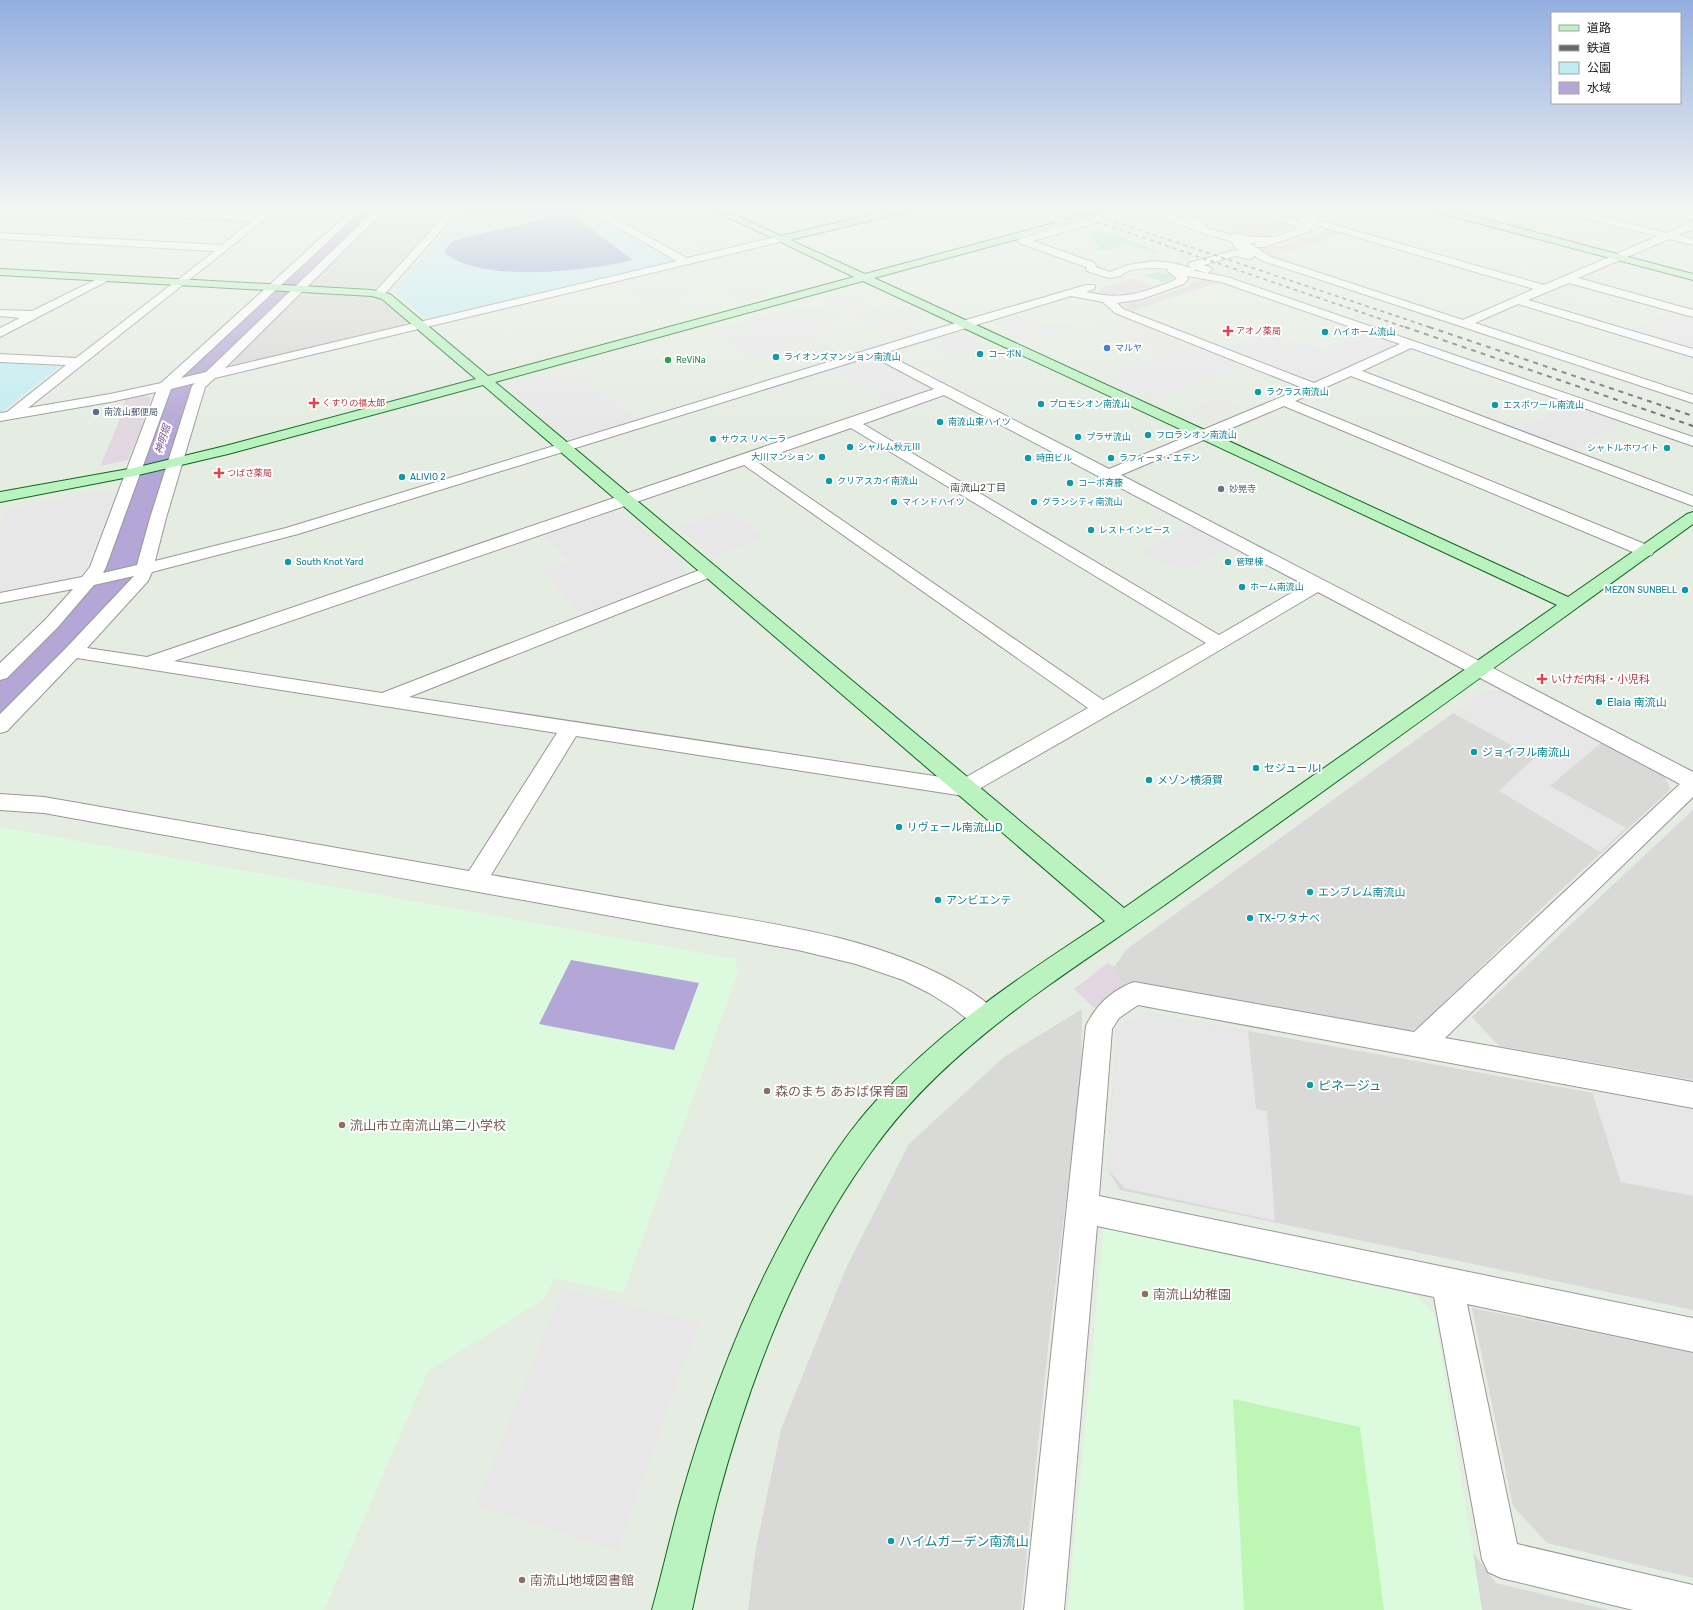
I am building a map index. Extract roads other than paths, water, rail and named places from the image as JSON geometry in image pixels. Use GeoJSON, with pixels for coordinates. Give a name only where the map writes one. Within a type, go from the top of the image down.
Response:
{"type":"FeatureCollection","features":[{"type":"Feature","properties":{"kind":"street"},"geometry":{"type":"LineString","coordinates":[[0,333],[93,284]]}},
{"type":"Feature","properties":{"kind":"street"},"geometry":{"type":"LineString","coordinates":[[5,416],[179,284]]}},
{"type":"Feature","properties":{"kind":"street"},"geometry":{"type":"LineString","coordinates":[[219,284],[379,294],[386,296],[1123,922]]}},
{"type":"Feature","properties":{"kind":"street"},"geometry":{"type":"LineString","coordinates":[[0,726],[73,652],[142,577],[172,464],[199,386],[291,284]]}},
{"type":"Feature","properties":{"kind":"street"},"geometry":{"type":"LineString","coordinates":[[0,674],[67,608],[89,581],[98,567],[138,471],[165,386],[292,284]]}},
{"type":"Feature","properties":{"kind":"street"},"geometry":{"type":"LineString","coordinates":[[379,294],[388,284]]}},
{"type":"Feature","properties":{"kind":"street"},"geometry":{"type":"LineString","coordinates":[[5,416],[110,398],[165,386],[594,284]]}},
{"type":"Feature","properties":{"kind":"street"},"geometry":{"type":"LineString","coordinates":[[0,497],[172,464],[846,284]]}},
{"type":"Feature","properties":{"kind":"street"},"geometry":{"type":"LineString","coordinates":[[876,284],[1569,604]]}},
{"type":"Feature","properties":{"kind":"street"},"geometry":{"type":"LineString","coordinates":[[0,598],[89,581],[292,531],[1065,293],[1092,291],[1104,284]]}},
{"type":"Feature","properties":{"kind":"street"},"geometry":{"type":"LineString","coordinates":[[1119,311],[1119,307],[1122,302],[1128,299],[1173,284]]}},
{"type":"Feature","properties":{"kind":"street"},"geometry":{"type":"LineString","coordinates":[[1239,284],[1693,442]]}},
{"type":"Feature","properties":{"kind":"street"},"geometry":{"type":"LineString","coordinates":[[1344,284],[1693,399]]}},
{"type":"Feature","properties":{"kind":"street"},"geometry":{"type":"LineString","coordinates":[[1528,284],[1545,289]]}},
{"type":"Feature","properties":{"kind":"street"},"geometry":{"type":"LineString","coordinates":[[1463,324],[1556,284]]}},
{"type":"Feature","properties":{"kind":"street"},"geometry":{"type":"LineString","coordinates":[[1586,284],[1693,314]]}},
{"type":"Feature","properties":{"kind":"street"},"geometry":{"type":"LineString","coordinates":[[1092,291],[1106,299],[1119,311],[1312,387]]}},
{"type":"Feature","properties":{"kind":"street"},"geometry":{"type":"LineString","coordinates":[[1106,299],[1128,299]]}},
{"type":"Feature","properties":{"kind":"street"},"geometry":{"type":"LineString","coordinates":[[1519,301],[1693,353]]}},
{"type":"Feature","properties":{"kind":"street"},"geometry":{"type":"LineString","coordinates":[[0,313],[34,315]]}},
{"type":"Feature","properties":{"kind":"street"},"geometry":{"type":"LineString","coordinates":[[1109,475],[1283,401],[1312,387],[1352,372],[1411,344]]}},
{"type":"Feature","properties":{"kind":"street"},"geometry":{"type":"LineString","coordinates":[[873,352],[1693,783],[1419,1045]]}},
{"type":"Feature","properties":{"kind":"street"},"geometry":{"type":"LineString","coordinates":[[0,358],[77,362]]}},
{"type":"Feature","properties":{"kind":"street"},"geometry":{"type":"LineString","coordinates":[[1352,372],[1693,501]]}},
{"type":"Feature","properties":{"kind":"street"},"geometry":{"type":"LineString","coordinates":[[150,664],[746,460],[945,390]]}},
{"type":"Feature","properties":{"kind":"street"},"geometry":{"type":"LineString","coordinates":[[1283,401],[1646,551]]}},
{"type":"Feature","properties":{"kind":"street"},"geometry":{"type":"LineString","coordinates":[[852,423],[1220,643]]}},
{"type":"Feature","properties":{"kind":"street"},"geometry":{"type":"LineString","coordinates":[[746,460],[1102,709]]}},
{"type":"Feature","properties":{"kind":"street"},"geometry":{"type":"LineString","coordinates":[[672,1610],[699,1501],[728,1405],[760,1322],[799,1241],[834,1180],[863,1139],[900,1097],[934,1061],[961,1036],[1038,979],[1123,922],[1477,669],[1693,517]]}},
{"type":"Feature","properties":{"kind":"street"},"geometry":{"type":"LineString","coordinates":[[382,700],[710,571]]}},
{"type":"Feature","properties":{"kind":"street"},"geometry":{"type":"LineString","coordinates":[[73,652],[964,788],[1220,643],[1318,585]]}},
{"type":"Feature","properties":{"kind":"street"},"geometry":{"type":"LineString","coordinates":[[475,881],[570,729]]}},
{"type":"Feature","properties":{"kind":"street"},"geometry":{"type":"LineString","coordinates":[[0,802],[44,805],[770,934],[851,952],[876,960],[922,978],[952,992],[971,1005],[985,1018]]}},
{"type":"Feature","properties":{"kind":"street"},"geometry":{"type":"LineString","coordinates":[[1044,1610],[1099,1026],[1110,1010],[1134,993],[1693,1095]]}},
{"type":"Feature","properties":{"kind":"street"},"geometry":{"type":"LineString","coordinates":[[1083,1208],[1447,1282],[1693,1335]]}},
{"type":"Feature","properties":{"kind":"street"},"geometry":{"type":"LineString","coordinates":[[1447,1282],[1501,1559],[1693,1605]]}},
{"type":"Feature","properties":{"kind":"water"},"geometry":{"type":"Polygon","coordinates":[[[571,960],[699,983],[674,1050],[539,1024],[571,960]]]}},
{"type":"Feature","properties":{"kind":"waterway","name":"神明堀"},"geometry":{"type":"LineString","coordinates":[[0,701],[115,583],[134,530],[177,391],[290,284]]}},
{"type":"Feature","properties":{"kind":"railway"},"geometry":{"type":"LineString","coordinates":[[1279,284],[1407,328]]}},
{"type":"Feature","properties":{"kind":"railway"},"geometry":{"type":"LineString","coordinates":[[1301,284],[1432,328]]}},
{"type":"Feature","properties":{"kind":"railway"},"geometry":{"type":"LineString","coordinates":[[1405,327],[1693,426]]}},
{"type":"Feature","properties":{"kind":"railway"},"geometry":{"type":"LineString","coordinates":[[1429,327],[1693,416]]}},
{"type":"Feature","properties":{"kind":"place","name":"アオノ薬局"},"geometry":{"type":"Point","coordinates":[1228,331]}},
{"type":"Feature","properties":{"kind":"place","name":"ハイホーム流山"},"geometry":{"type":"Point","coordinates":[1325,332]}},
{"type":"Feature","properties":{"kind":"place","name":"マルヤ"},"geometry":{"type":"Point","coordinates":[1107,348]}},
{"type":"Feature","properties":{"kind":"place","name":"コーポN"},"geometry":{"type":"Point","coordinates":[980,354]}},
{"type":"Feature","properties":{"kind":"place","name":"ライオンズマンション南流山"},"geometry":{"type":"Point","coordinates":[776,357]}},
{"type":"Feature","properties":{"kind":"place","name":"ReViNa"},"geometry":{"type":"Point","coordinates":[668,360]}},
{"type":"Feature","properties":{"kind":"place","name":"ラクラス南流山"},"geometry":{"type":"Point","coordinates":[1258,392]}},
{"type":"Feature","properties":{"kind":"place","name":"くすりの福太郎"},"geometry":{"type":"Point","coordinates":[314,403]}},
{"type":"Feature","properties":{"kind":"place","name":"プロモシオン南流山"},"geometry":{"type":"Point","coordinates":[1041,404]}},
{"type":"Feature","properties":{"kind":"place","name":"エスポワール南流山"},"geometry":{"type":"Point","coordinates":[1495,405]}},
{"type":"Feature","properties":{"kind":"place","name":"南流山郵便局"},"geometry":{"type":"Point","coordinates":[96,412]}},
{"type":"Feature","properties":{"kind":"place","name":"南流山東ハイツ"},"geometry":{"type":"Point","coordinates":[940,422]}},
{"type":"Feature","properties":{"kind":"place","name":"フロラシオン南流山"},"geometry":{"type":"Point","coordinates":[1148,435]}},
{"type":"Feature","properties":{"kind":"place","name":"プラザ流山"},"geometry":{"type":"Point","coordinates":[1078,437]}},
{"type":"Feature","properties":{"kind":"place","name":"サウス リベーラ"},"geometry":{"type":"Point","coordinates":[713,439]}},
{"type":"Feature","properties":{"kind":"place","name":"シャルム秋元Ⅲ"},"geometry":{"type":"Point","coordinates":[850,447]}},
{"type":"Feature","properties":{"kind":"place","name":"シャトルホワイト"},"geometry":{"type":"Point","coordinates":[1667,448]}},
{"type":"Feature","properties":{"kind":"place","name":"大川マンション"},"geometry":{"type":"Point","coordinates":[822,457]}},
{"type":"Feature","properties":{"kind":"place","name":"時田ビル"},"geometry":{"type":"Point","coordinates":[1028,458]}},
{"type":"Feature","properties":{"kind":"place","name":"ラフィーヌ・エデン"},"geometry":{"type":"Point","coordinates":[1111,458]}},
{"type":"Feature","properties":{"kind":"place","name":"つばさ薬局"},"geometry":{"type":"Point","coordinates":[219,473]}},
{"type":"Feature","properties":{"kind":"place","name":"ALIVIO 2"},"geometry":{"type":"Point","coordinates":[402,477]}},
{"type":"Feature","properties":{"kind":"place","name":"クリアスカイ南流山"},"geometry":{"type":"Point","coordinates":[829,481]}},
{"type":"Feature","properties":{"kind":"place","name":"コーポ斉藤"},"geometry":{"type":"Point","coordinates":[1070,483]}},
{"type":"Feature","properties":{"kind":"place","name":"妙晃寺"},"geometry":{"type":"Point","coordinates":[1221,489]}},
{"type":"Feature","properties":{"kind":"place","name":"マインドハイツ"},"geometry":{"type":"Point","coordinates":[894,502]}},
{"type":"Feature","properties":{"kind":"place","name":"グランシティ南流山"},"geometry":{"type":"Point","coordinates":[1034,502]}},
{"type":"Feature","properties":{"kind":"place","name":"レストインピース"},"geometry":{"type":"Point","coordinates":[1091,530]}},
{"type":"Feature","properties":{"kind":"place","name":"South Knot Yard"},"geometry":{"type":"Point","coordinates":[288,562]}},
{"type":"Feature","properties":{"kind":"place","name":"管理棟"},"geometry":{"type":"Point","coordinates":[1228,562]}},
{"type":"Feature","properties":{"kind":"place","name":"ホーム南流山"},"geometry":{"type":"Point","coordinates":[1242,587]}},
{"type":"Feature","properties":{"kind":"place","name":"MEZON SUNBELL"},"geometry":{"type":"Point","coordinates":[1685,590]}},
{"type":"Feature","properties":{"kind":"place","name":"いけだ内科・小児科"},"geometry":{"type":"Point","coordinates":[1542,679]}},
{"type":"Feature","properties":{"kind":"place","name":"Elaia 南流山"},"geometry":{"type":"Point","coordinates":[1599,702]}},
{"type":"Feature","properties":{"kind":"place","name":"ジョイフル南流山"},"geometry":{"type":"Point","coordinates":[1474,752]}},
{"type":"Feature","properties":{"kind":"place","name":"セジュールI"},"geometry":{"type":"Point","coordinates":[1256,768]}},
{"type":"Feature","properties":{"kind":"place","name":"メゾン横須賀"},"geometry":{"type":"Point","coordinates":[1149,780]}},
{"type":"Feature","properties":{"kind":"place","name":"リヴェール南流山D"},"geometry":{"type":"Point","coordinates":[899,827]}},
{"type":"Feature","properties":{"kind":"place","name":"エンブレム南流山"},"geometry":{"type":"Point","coordinates":[1310,892]}},
{"type":"Feature","properties":{"kind":"place","name":"アンビエンテ"},"geometry":{"type":"Point","coordinates":[938,900]}},
{"type":"Feature","properties":{"kind":"place","name":"TX-ワタナベ"},"geometry":{"type":"Point","coordinates":[1250,918]}},
{"type":"Feature","properties":{"kind":"place","name":"ピネージュ"},"geometry":{"type":"Point","coordinates":[1310,1085]}},
{"type":"Feature","properties":{"kind":"place","name":"森のまち あおば保育園"},"geometry":{"type":"Point","coordinates":[767,1091]}},
{"type":"Feature","properties":{"kind":"place","name":"流山市立南流山第二小学校"},"geometry":{"type":"Point","coordinates":[342,1125]}},
{"type":"Feature","properties":{"kind":"place","name":"南流山幼稚園"},"geometry":{"type":"Point","coordinates":[1145,1294]}},
{"type":"Feature","properties":{"kind":"place","name":"ハイムガーデン南流山"},"geometry":{"type":"Point","coordinates":[891,1541]}},
{"type":"Feature","properties":{"kind":"place","name":"南流山地域図書館"},"geometry":{"type":"Point","coordinates":[522,1580]}},
{"type":"Feature","properties":{"kind":"district","name":"南流山2丁目"},"geometry":{"type":"Point","coordinates":[978,487]}}]}
